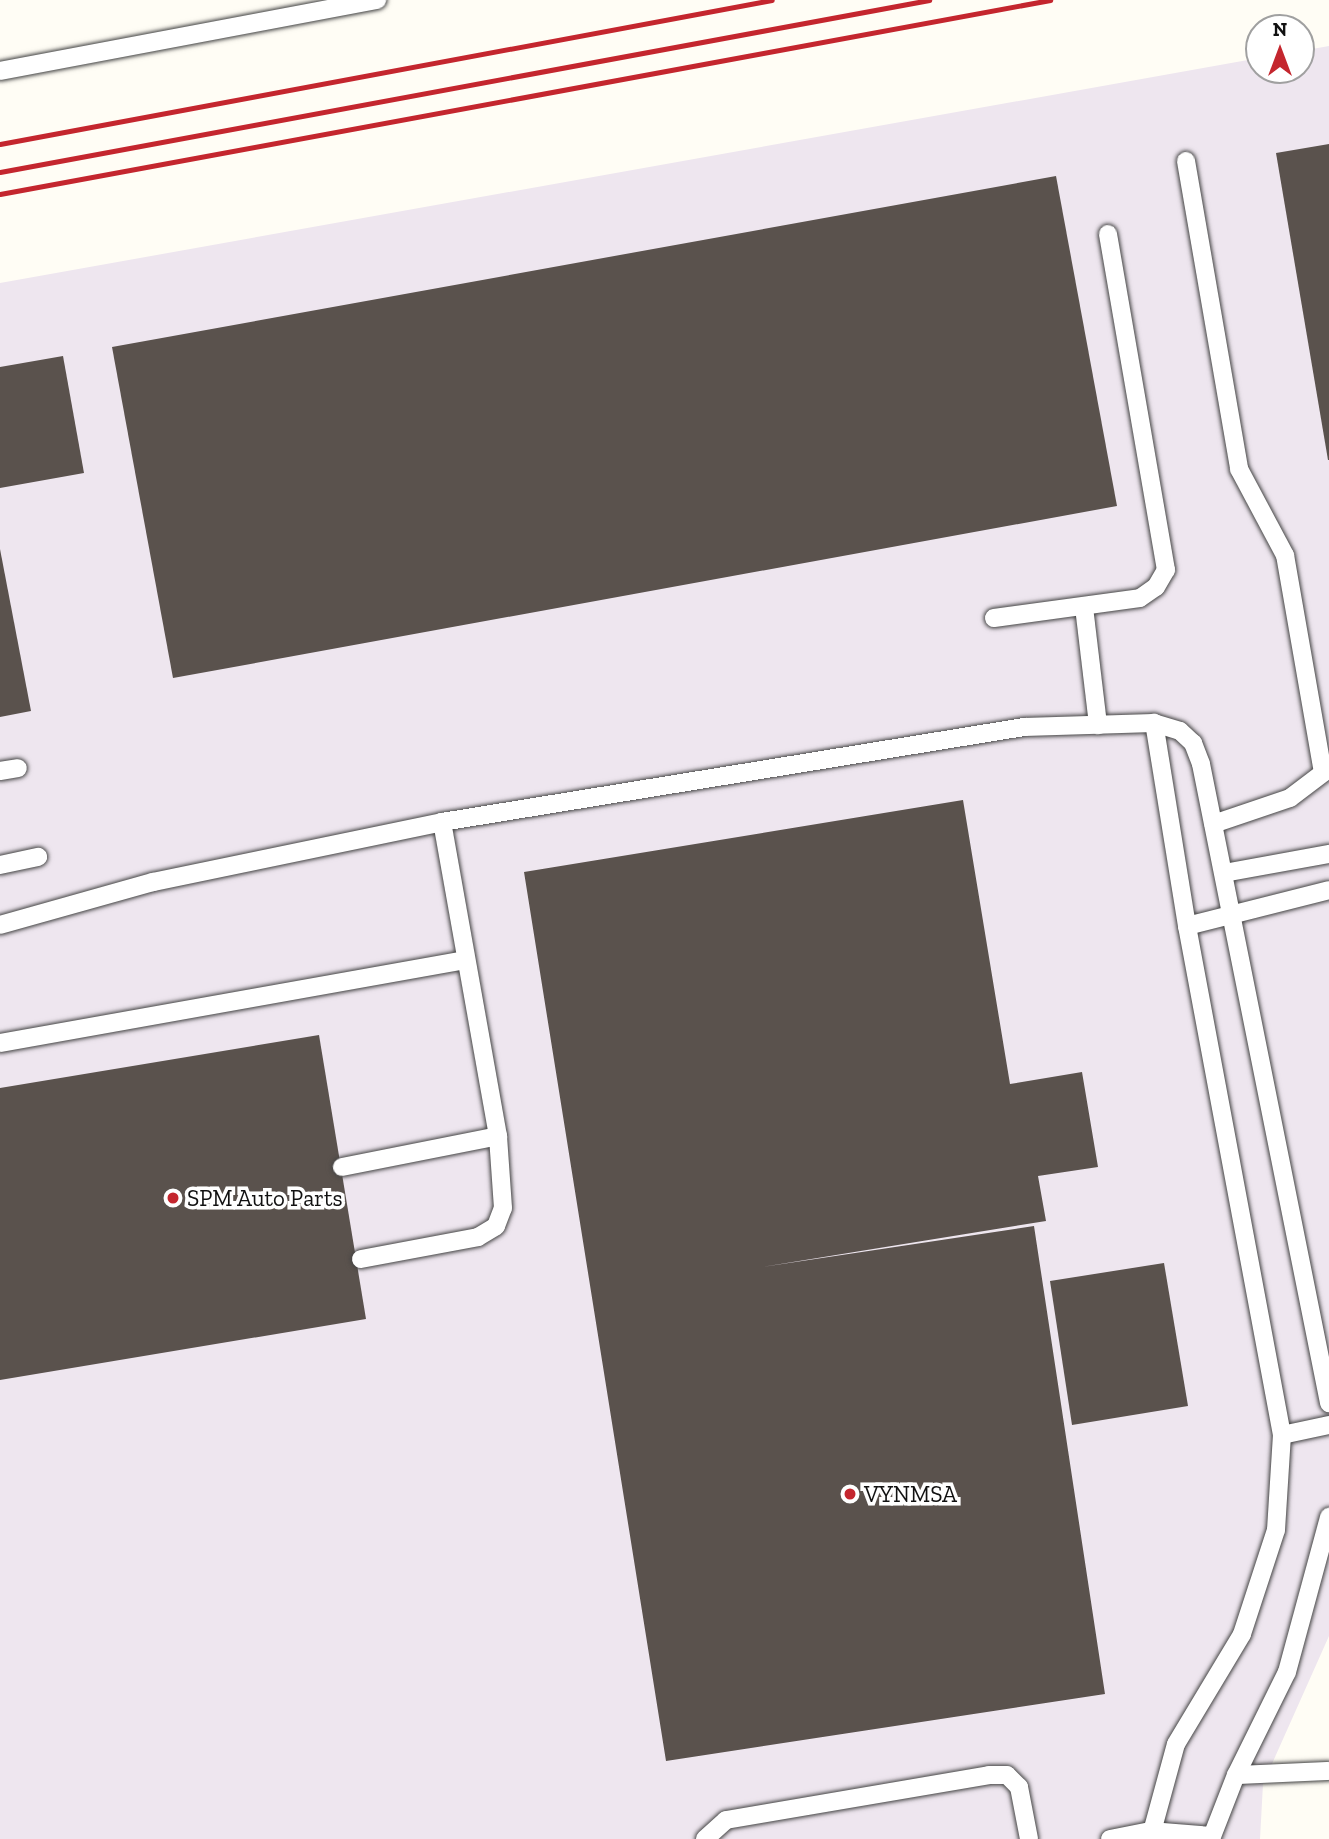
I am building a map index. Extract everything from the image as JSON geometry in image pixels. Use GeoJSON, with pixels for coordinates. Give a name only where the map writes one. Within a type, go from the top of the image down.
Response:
{"type":"FeatureCollection","features":[{"type":"Feature","properties":{"kind":"lane"},"geometry":{"type":"LineString","coordinates":[[0,71],[377,0]]}},
{"type":"Feature","properties":{"kind":"lane"},"geometry":{"type":"LineString","coordinates":[[1186,160],[1239,469],[1285,555],[1323,773],[1290,798],[1213,824]]}},
{"type":"Feature","properties":{"kind":"lane"},"geometry":{"type":"LineString","coordinates":[[994,618],[1140,598],[1156,587],[1166,570],[1108,234]]}},
{"type":"Feature","properties":{"kind":"lane"},"geometry":{"type":"LineString","coordinates":[[1084,607],[1098,725]]}},
{"type":"Feature","properties":{"kind":"lane"},"geometry":{"type":"LineString","coordinates":[[1150,1835],[1176,1744],[1242,1634],[1276,1530],[1282,1435],[1187,926],[1154,723]]}},
{"type":"Feature","properties":{"kind":"lane"},"geometry":{"type":"LineString","coordinates":[[0,925],[153,882],[442,822],[1024,727],[1154,723],[1180,732],[1193,743],[1224,873],[1329,1403]]}},
{"type":"Feature","properties":{"kind":"lane"},"geometry":{"type":"LineString","coordinates":[[0,771],[18,768]]}},
{"type":"Feature","properties":{"kind":"lane"},"geometry":{"type":"LineString","coordinates":[[361,1259],[478,1237],[496,1226],[503,1208],[498,1136],[442,822]]}},
{"type":"Feature","properties":{"kind":"lane"},"geometry":{"type":"LineString","coordinates":[[1224,873],[1329,854]]}},
{"type":"Feature","properties":{"kind":"lane"},"geometry":{"type":"LineString","coordinates":[[0,865],[38,857]]}},
{"type":"Feature","properties":{"kind":"lane"},"geometry":{"type":"LineString","coordinates":[[1187,926],[1329,890]]}},
{"type":"Feature","properties":{"kind":"lane"},"geometry":{"type":"LineString","coordinates":[[0,1043],[466,960]]}},
{"type":"Feature","properties":{"kind":"lane"},"geometry":{"type":"LineString","coordinates":[[342,1167],[498,1136]]}},
{"type":"Feature","properties":{"kind":"lane"},"geometry":{"type":"LineString","coordinates":[[1282,1435],[1329,1425]]}},
{"type":"Feature","properties":{"kind":"lane"},"geometry":{"type":"LineString","coordinates":[[1110,1839],[1150,1835],[1211,1838],[1236,1775],[1287,1672],[1329,1517]]}},
{"type":"Feature","properties":{"kind":"lane"},"geometry":{"type":"LineString","coordinates":[[1236,1775],[1329,1771]]}},
{"type":"Feature","properties":{"kind":"lane"},"geometry":{"type":"LineString","coordinates":[[705,1839],[726,1820],[1007,1775],[1019,1787],[1029,1839]]}},
{"type":"Feature","properties":{"kind":"shaded area"},"geometry":{"type":"Polygon","coordinates":[[[1329,46],[1329,1636],[1263,1784],[1260,1839],[0,1839],[0,283],[1245,61],[1245,84],[1315,84],[1315,48],[1329,46]]]}},
{"type":"Feature","properties":{"kind":"building"},"geometry":{"type":"Polygon","coordinates":[[[1329,144],[1329,460],[1328,460],[1276,153],[1329,144]]]}},
{"type":"Feature","properties":{"kind":"building"},"geometry":{"type":"Polygon","coordinates":[[[1056,176],[1117,506],[173,678],[112,347],[1056,176]]]}},
{"type":"Feature","properties":{"kind":"building"},"geometry":{"type":"Polygon","coordinates":[[[63,356],[84,473],[0,488],[0,367],[63,356]]]}},
{"type":"Feature","properties":{"kind":"building"},"geometry":{"type":"Polygon","coordinates":[[[0,549],[31,711],[0,717],[0,549]]]}},
{"type":"Feature","properties":{"kind":"building"},"geometry":{"type":"Polygon","coordinates":[[[963,800],[1010,1084],[1082,1072],[1098,1167],[1038,1176],[1046,1221],[762,1267],[1034,1226],[1105,1694],[666,1761],[524,872],[963,800]]]}},
{"type":"Feature","properties":{"kind":"building","name":"SPM Auto Parts"},"geometry":{"type":"Polygon","coordinates":[[[319,1035],[366,1319],[0,1380],[0,1088],[319,1035]]]}},
{"type":"Feature","properties":{"kind":"building"},"geometry":{"type":"Polygon","coordinates":[[[1164,1263],[1188,1406],[1072,1425],[1050,1281],[1164,1263]]]}},
{"type":"Feature","properties":{"kind":"railway"},"geometry":{"type":"LineString","coordinates":[[0,144],[772,0]]}},
{"type":"Feature","properties":{"kind":"railway"},"geometry":{"type":"LineString","coordinates":[[0,172],[929,0]]}},
{"type":"Feature","properties":{"kind":"railway"},"geometry":{"type":"LineString","coordinates":[[0,194],[1050,0]]}},
{"type":"Feature","properties":{"kind":"place","name":"SPM Auto Parts"},"geometry":{"type":"Point","coordinates":[173,1198]}},
{"type":"Feature","properties":{"kind":"place","name":"VYNMSA"},"geometry":{"type":"Point","coordinates":[850,1494]}}]}
